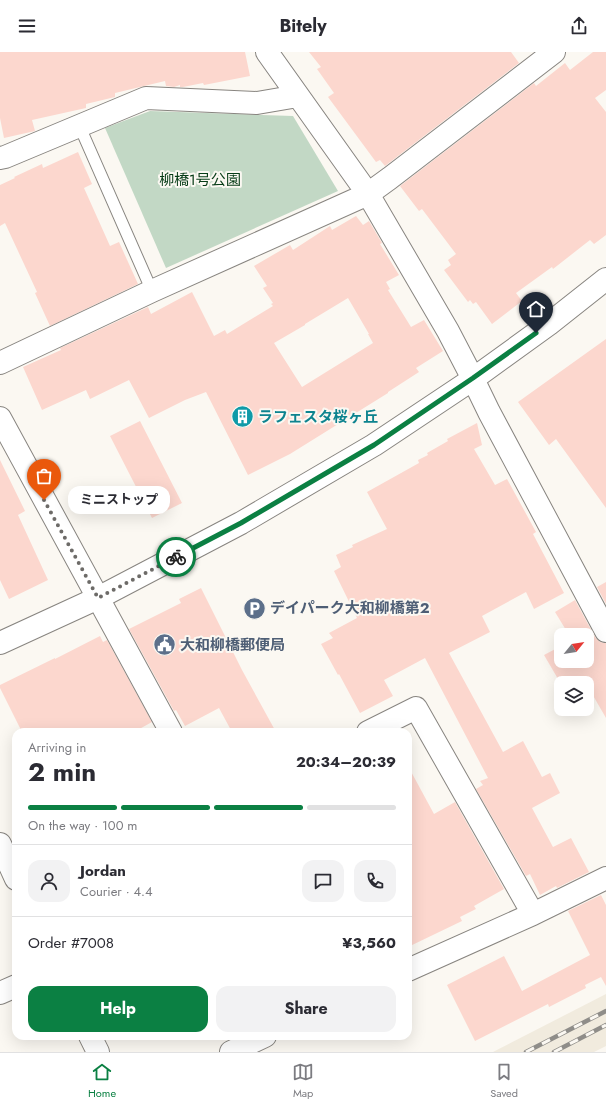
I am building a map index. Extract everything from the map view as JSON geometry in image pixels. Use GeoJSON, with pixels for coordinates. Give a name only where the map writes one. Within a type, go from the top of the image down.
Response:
{"type":"FeatureCollection","features":[{"type":"Feature","properties":{"kind":"street"},"geometry":{"type":"LineString","coordinates":[[267,52],[368,194],[448,331],[473,378],[488,412],[606,631]]}},
{"type":"Feature","properties":{"kind":"street"},"geometry":{"type":"LineString","coordinates":[[0,364],[152,291],[368,194],[554,52]]}},
{"type":"Feature","properties":{"kind":"street"},"geometry":{"type":"LineString","coordinates":[[0,158],[146,98],[257,102],[298,96]]}},
{"type":"Feature","properties":{"kind":"street"},"geometry":{"type":"LineString","coordinates":[[0,643],[98,598],[248,519],[374,445],[549,324],[606,279]]}},
{"type":"Feature","properties":{"kind":"street"},"geometry":{"type":"LineString","coordinates":[[0,418],[169,728]]}},
{"type":"Feature","properties":{"kind":"street"},"geometry":{"type":"LineString","coordinates":[[376,728],[416,708],[533,914]]}},
{"type":"Feature","properties":{"kind":"street"},"geometry":{"type":"LineString","coordinates":[[0,844],[12,870]]}},
{"type":"Feature","properties":{"kind":"street"},"geometry":{"type":"LineString","coordinates":[[412,968],[533,914],[606,878]]}},
{"type":"Feature","properties":{"kind":"street"},"geometry":{"type":"LineString","coordinates":[[0,993],[12,988]]}},
{"type":"Feature","properties":{"kind":"street"},"geometry":{"type":"LineString","coordinates":[[92,1040],[98,1052]]}},
{"type":"Feature","properties":{"kind":"street"},"geometry":{"type":"LineString","coordinates":[[231,1052],[256,1040]]}},
{"type":"Feature","properties":{"kind":"lane"},"geometry":{"type":"LineString","coordinates":[[79,125],[152,291]]}},
{"type":"Feature","properties":{"kind":"shaded area"},"geometry":{"type":"Polygon","coordinates":[[[606,994],[606,1046],[594,1052],[493,1052],[606,994]]]}},
{"type":"Feature","properties":{"kind":"green space","name":"柳橋1号公園"},"geometry":{"type":"Polygon","coordinates":[[[150,111],[293,116],[338,191],[166,268],[105,128],[150,111]]]}},
{"type":"Feature","properties":{"kind":"building"},"geometry":{"type":"Polygon","coordinates":[[[0,52],[245,52],[250,76],[204,85],[203,83],[183,87],[180,87],[180,85],[174,87],[166,86],[165,81],[115,93],[115,97],[86,104],[86,108],[32,120],[35,131],[4,138],[0,118],[0,52]]]}},
{"type":"Feature","properties":{"kind":"building"},"geometry":{"type":"Polygon","coordinates":[[[309,52],[511,52],[519,63],[385,166],[380,160],[376,162],[328,97],[334,93],[317,69],[321,67],[309,52]]]}},
{"type":"Feature","properties":{"kind":"building"},"geometry":{"type":"Polygon","coordinates":[[[593,52],[606,52],[606,90],[595,98],[606,112],[606,235],[594,244],[590,240],[553,269],[552,267],[516,293],[522,301],[492,324],[476,302],[473,304],[470,300],[468,302],[444,270],[451,265],[448,260],[456,254],[422,209],[419,211],[400,186],[534,83],[536,86],[565,63],[570,70],[593,52]]]}},
{"type":"Feature","properties":{"kind":"building"},"geometry":{"type":"Polygon","coordinates":[[[78,152],[92,184],[84,188],[110,246],[119,242],[138,284],[50,326],[35,293],[37,292],[5,223],[0,226],[0,185],[42,164],[43,168],[78,152]]]}},
{"type":"Feature","properties":{"kind":"building"},"geometry":{"type":"Polygon","coordinates":[[[356,216],[363,225],[369,221],[382,243],[380,244],[399,275],[386,282],[390,289],[388,290],[411,327],[424,320],[443,351],[416,368],[419,372],[388,393],[290,454],[248,475],[206,392],[185,400],[149,418],[129,380],[90,399],[86,390],[42,410],[23,367],[148,307],[151,314],[192,292],[214,336],[225,330],[227,334],[273,306],[271,304],[273,303],[263,288],[267,286],[254,266],[290,245],[293,250],[330,226],[332,230],[356,216]],[[348,298],[274,343],[302,387],[373,343],[348,298]]]}},
{"type":"Feature","properties":{"kind":"building"},"geometry":{"type":"Polygon","coordinates":[[[606,339],[606,508],[556,439],[549,445],[518,402],[606,339]]]}},
{"type":"Feature","properties":{"kind":"building"},"geometry":{"type":"Polygon","coordinates":[[[140,421],[182,503],[152,518],[110,436],[140,421]]]}},
{"type":"Feature","properties":{"kind":"building"},"geometry":{"type":"Polygon","coordinates":[[[477,423],[482,445],[474,449],[495,485],[507,479],[536,532],[533,534],[564,593],[534,609],[526,592],[482,616],[490,632],[449,653],[503,752],[523,741],[542,777],[550,773],[560,793],[532,808],[553,847],[571,838],[589,872],[557,888],[556,886],[540,895],[530,874],[526,876],[476,789],[483,785],[480,781],[488,778],[425,658],[384,680],[393,696],[360,713],[321,644],[333,638],[329,633],[357,618],[334,571],[341,567],[336,555],[353,547],[352,545],[387,529],[367,492],[419,463],[418,460],[448,441],[447,439],[477,423]]]}},
{"type":"Feature","properties":{"kind":"building"},"geometry":{"type":"Polygon","coordinates":[[[0,460],[25,511],[18,515],[48,580],[9,599],[0,580],[0,460]]]}},
{"type":"Feature","properties":{"kind":"building"},"geometry":{"type":"Polygon","coordinates":[[[606,582],[606,604],[597,587],[606,582]]]}},
{"type":"Feature","properties":{"kind":"building"},"geometry":{"type":"Polygon","coordinates":[[[201,588],[242,670],[274,728],[230,728],[219,708],[185,726],[176,710],[174,711],[129,629],[181,603],[179,599],[201,588]]]}},
{"type":"Feature","properties":{"kind":"building"},"geometry":{"type":"Polygon","coordinates":[[[575,600],[590,628],[565,628],[555,612],[575,600]]]}},
{"type":"Feature","properties":{"kind":"building"},"geometry":{"type":"Polygon","coordinates":[[[594,635],[600,642],[606,643],[606,718],[594,697],[594,676],[556,676],[544,655],[554,650],[554,668],[594,668],[594,635]]]}},
{"type":"Feature","properties":{"kind":"building"},"geometry":{"type":"Polygon","coordinates":[[[100,636],[103,642],[107,640],[152,722],[141,728],[20,728],[0,688],[0,685],[100,636]]]}},
{"type":"Feature","properties":{"kind":"building"},"geometry":{"type":"Polygon","coordinates":[[[412,773],[434,814],[455,802],[504,889],[474,906],[476,909],[460,917],[462,921],[412,945],[412,773]]]}},
{"type":"Feature","properties":{"kind":"building"},"geometry":{"type":"Polygon","coordinates":[[[601,895],[606,905],[606,986],[601,977],[585,985],[586,988],[549,1007],[548,1004],[475,1041],[447,985],[504,956],[522,991],[590,955],[568,911],[601,895]]]}},
{"type":"Feature","properties":{"kind":"railway"},"geometry":{"type":"LineString","coordinates":[[526,1052],[606,1011]]}},
{"type":"Feature","properties":{"kind":"railway"},"geometry":{"type":"LineString","coordinates":[[554,1052],[606,1025]]}},
{"type":"Feature","properties":{"kind":"way so far"},"geometry":{"type":"LineString","coordinates":[[44,500],[98,598],[176,557]]}},
{"type":"Feature","properties":{"kind":"place","name":"ラフェスタ桜ヶ丘"},"geometry":{"type":"Point","coordinates":[243,417]}},
{"type":"Feature","properties":{"kind":"place","name":"ミニストップ"},"geometry":{"type":"Point","coordinates":[44,500]}},
{"type":"Feature","properties":{"kind":"place","name":"デイパーク大和柳橋第2"},"geometry":{"type":"Point","coordinates":[255,608]}},
{"type":"Feature","properties":{"kind":"place","name":"大和柳橋郵便局"},"geometry":{"type":"Point","coordinates":[164,645]}},
{"type":"Feature","properties":{"kind":"route"},"geometry":{"type":"LineString","coordinates":[[176,557],[241,523],[374,445],[536,333]]}}]}
